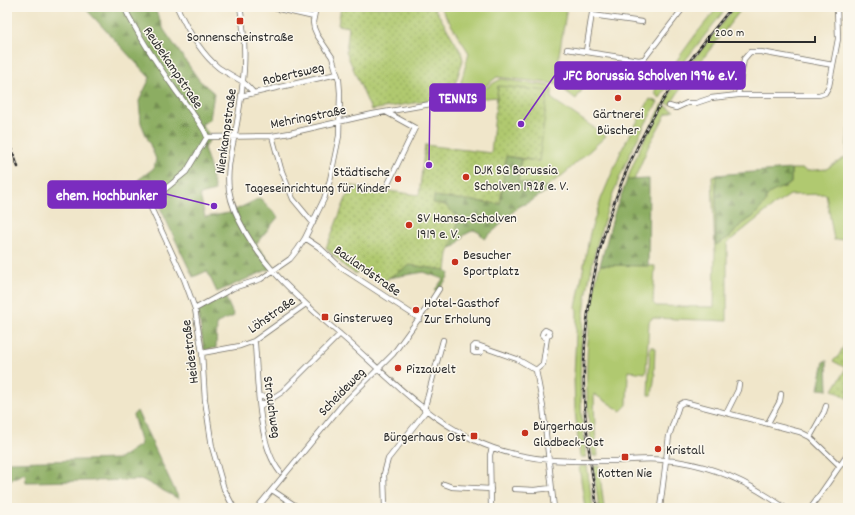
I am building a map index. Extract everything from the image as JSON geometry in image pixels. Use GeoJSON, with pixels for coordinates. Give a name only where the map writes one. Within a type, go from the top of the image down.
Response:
{"type":"FeatureCollection","features":[{"type":"Feature","properties":{"kind":"street","name":"Reubekampstraße"},"geometry":{"type":"LineString","coordinates":[[124,7],[136,31],[157,64],[201,125],[207,137]]}},
{"type":"Feature","properties":{"kind":"street","name":"Robertsweg"},"geometry":{"type":"LineString","coordinates":[[177,7],[187,28],[206,55],[218,66],[244,83],[254,93]]}},
{"type":"Feature","properties":{"kind":"street","name":"Nienkampstraße"},"geometry":{"type":"LineString","coordinates":[[240,7],[244,37],[244,83],[228,169],[229,191],[233,208],[244,231],[273,272],[306,304],[425,410],[458,432],[492,448],[522,456],[549,460],[665,460],[707,467],[759,490],[784,508]]}},
{"type":"Feature","properties":{"kind":"street"},"geometry":{"type":"LineString","coordinates":[[270,7],[281,8],[314,17]]}},
{"type":"Feature","properties":{"kind":"street"},"geometry":{"type":"LineString","coordinates":[[195,309],[233,288],[261,279],[290,259],[298,249],[313,223],[324,199],[336,155],[340,123],[340,93],[332,57],[316,35],[314,28],[316,7]]}},
{"type":"Feature","properties":{"kind":"street"},"geometry":{"type":"LineString","coordinates":[[586,51],[593,7]]}},
{"type":"Feature","properties":{"kind":"street"},"geometry":{"type":"LineString","coordinates":[[669,106],[676,108],[687,103],[696,103],[710,98],[825,93],[829,86],[838,39],[837,7]]}},
{"type":"Feature","properties":{"kind":"street"},"geometry":{"type":"LineString","coordinates":[[567,49],[639,60],[644,59],[682,8]]}},
{"type":"Feature","properties":{"kind":"street"},"geometry":{"type":"LineString","coordinates":[[592,15],[642,22]]}},
{"type":"Feature","properties":{"kind":"street"},"geometry":{"type":"LineString","coordinates":[[738,96],[744,59],[750,52],[761,52],[833,65]]}},
{"type":"Feature","properties":{"kind":"street","name":"Robertsweg"},"geometry":{"type":"LineString","coordinates":[[242,96],[337,74]]}},
{"type":"Feature","properties":{"kind":"street","name":"Mehringstraße"},"geometry":{"type":"LineString","coordinates":[[207,137],[272,136],[308,130],[386,112],[454,100]]}},
{"type":"Feature","properties":{"kind":"street"},"geometry":{"type":"LineString","coordinates":[[386,112],[415,128],[387,186]]}},
{"type":"Feature","properties":{"kind":"street"},"geometry":{"type":"LineString","coordinates":[[272,136],[281,169],[293,199],[313,223]]}},
{"type":"Feature","properties":{"kind":"street","name":"Heidestraße"},"geometry":{"type":"LineString","coordinates":[[207,137],[186,172],[153,200],[150,208],[184,280],[195,309],[202,353],[205,400],[212,448],[224,489],[234,508]]}},
{"type":"Feature","properties":{"kind":"street","name":"Baulandstraße"},"geometry":{"type":"LineString","coordinates":[[304,238],[320,248],[340,267],[420,319]]}},
{"type":"Feature","properties":{"kind":"street","name":"Scheideweg"},"geometry":{"type":"LineString","coordinates":[[257,508],[329,419],[393,354],[420,319],[439,289]]}},
{"type":"Feature","properties":{"kind":"street","name":"Löhstraße"},"geometry":{"type":"LineString","coordinates":[[202,353],[240,346],[254,341],[306,304]]}},
{"type":"Feature","properties":{"kind":"street"},"geometry":{"type":"LineString","coordinates":[[260,406],[282,392],[340,334]]}},
{"type":"Feature","properties":{"kind":"street"},"geometry":{"type":"LineString","coordinates":[[536,370],[543,364],[547,338]]}},
{"type":"Feature","properties":{"kind":"street"},"geometry":{"type":"LineString","coordinates":[[385,508],[384,474],[386,465],[391,454],[425,410],[443,340]]}},
{"type":"Feature","properties":{"kind":"street","name":"Strauchweg"},"geometry":{"type":"LineString","coordinates":[[254,341],[263,430],[274,465],[280,472]]}},
{"type":"Feature","properties":{"kind":"street"},"geometry":{"type":"LineString","coordinates":[[481,348],[517,359],[536,370],[543,407],[554,508]]}},
{"type":"Feature","properties":{"kind":"street"},"geometry":{"type":"LineString","coordinates":[[727,412],[738,390],[739,384]]}},
{"type":"Feature","properties":{"kind":"street"},"geometry":{"type":"LineString","coordinates":[[768,423],[780,401],[781,394]]}},
{"type":"Feature","properties":{"kind":"street"},"geometry":{"type":"LineString","coordinates":[[259,396],[274,398]]}},
{"type":"Feature","properties":{"kind":"street"},"geometry":{"type":"LineString","coordinates":[[660,508],[669,436],[679,405],[684,402],[689,402],[794,430],[810,437],[840,466]]}},
{"type":"Feature","properties":{"kind":"street"},"geometry":{"type":"LineString","coordinates":[[810,437],[826,406]]}},
{"type":"Feature","properties":{"kind":"street"},"geometry":{"type":"LineString","coordinates":[[491,508],[490,455],[492,448]]}},
{"type":"Feature","properties":{"kind":"street"},"geometry":{"type":"LineString","coordinates":[[810,508],[848,454]]}},
{"type":"Feature","properties":{"kind":"street"},"geometry":{"type":"LineString","coordinates":[[444,484],[452,487],[491,489]]}},
{"type":"Feature","properties":{"kind":"street"},"geometry":{"type":"LineString","coordinates":[[514,489],[528,490],[552,488]]}},
{"type":"Feature","properties":{"kind":"street"},"geometry":{"type":"LineString","coordinates":[[272,490],[299,508]]}},
{"type":"Feature","properties":{"kind":"green space"},"geometry":{"type":"Polygon","coordinates":[[[84,7],[154,7],[164,30],[199,80],[214,93],[210,119],[201,125],[208,133],[209,141],[204,148],[215,191],[200,195],[205,217],[229,213],[260,198],[278,217],[256,244],[274,267],[217,292],[207,271],[193,277],[158,203],[148,201],[138,180],[154,168],[156,159],[141,123],[139,101],[150,78],[84,7]]]}},
{"type":"Feature","properties":{"kind":"green space"},"geometry":{"type":"Polygon","coordinates":[[[341,7],[434,7],[461,52],[463,60],[451,97],[371,110],[346,52],[349,27],[338,25],[341,7]]]}},
{"type":"Feature","properties":{"kind":"green space"},"geometry":{"type":"Polygon","coordinates":[[[440,7],[567,7],[557,67],[593,73],[576,99],[556,84],[497,77],[471,97],[458,97],[469,53],[440,7]]]}},
{"type":"Feature","properties":{"kind":"green space"},"geometry":{"type":"Polygon","coordinates":[[[718,7],[727,7],[684,62],[660,98],[656,95],[655,90],[718,7]]]}},
{"type":"Feature","properties":{"kind":"green space"},"geometry":{"type":"Polygon","coordinates":[[[735,7],[743,7],[687,79],[670,105],[665,101],[688,66],[735,7]]]}},
{"type":"Feature","properties":{"kind":"green space"},"geometry":{"type":"Polygon","coordinates":[[[501,79],[550,86],[552,89],[552,99],[606,136],[564,174],[546,187],[518,182],[521,159],[539,161],[498,86],[497,97],[474,97],[501,79]]]}},
{"type":"Feature","properties":{"kind":"green space"},"geometry":{"type":"Polygon","coordinates":[[[498,86],[548,91],[539,161],[506,156],[500,204],[434,196],[433,203],[445,205],[455,214],[457,223],[456,233],[448,254],[446,270],[410,265],[388,278],[384,285],[361,269],[356,274],[344,266],[326,248],[351,186],[419,195],[425,145],[491,153],[498,86]]]}},
{"type":"Feature","properties":{"kind":"green space"},"geometry":{"type":"Polygon","coordinates":[[[650,99],[658,102],[635,144],[616,186],[601,229],[590,273],[584,317],[581,363],[581,409],[586,457],[580,457],[575,411],[574,376],[576,308],[590,233],[601,199],[622,149],[650,99]]]}},
{"type":"Feature","properties":{"kind":"green space"},"geometry":{"type":"Polygon","coordinates":[[[663,104],[674,111],[666,114],[649,145],[634,180],[627,180],[639,150],[663,104]]]}},
{"type":"Feature","properties":{"kind":"green space"},"geometry":{"type":"Polygon","coordinates":[[[848,129],[848,234],[844,236],[844,239],[834,240],[826,194],[790,195],[773,206],[727,243],[727,321],[652,318],[649,322],[646,373],[628,371],[627,405],[621,411],[594,394],[595,431],[598,456],[593,456],[587,403],[587,349],[595,283],[600,265],[655,266],[653,303],[656,306],[714,307],[715,252],[712,176],[716,175],[716,244],[731,236],[741,224],[753,217],[770,192],[786,187],[791,183],[791,169],[803,169],[806,171],[826,169],[846,157],[848,129]]]}},
{"type":"Feature","properties":{"kind":"green space"},"geometry":{"type":"Polygon","coordinates":[[[506,156],[521,159],[518,182],[546,187],[547,191],[518,207],[484,239],[480,233],[474,230],[464,235],[456,246],[450,248],[456,233],[457,223],[433,203],[434,196],[500,204],[506,156]]]}},
{"type":"Feature","properties":{"kind":"green space"},"geometry":{"type":"Polygon","coordinates":[[[791,169],[791,183],[769,194],[766,197],[766,202],[753,217],[741,224],[731,236],[716,245],[716,175],[791,169]]]}},
{"type":"Feature","properties":{"kind":"green space"},"geometry":{"type":"Polygon","coordinates":[[[649,179],[648,266],[600,265],[615,211],[627,180],[649,179]]]}},
{"type":"Feature","properties":{"kind":"green space"},"geometry":{"type":"Polygon","coordinates":[[[410,265],[446,270],[449,273],[448,277],[438,291],[435,290],[443,279],[424,272],[388,278],[410,265]]]}},
{"type":"Feature","properties":{"kind":"green space"},"geometry":{"type":"Polygon","coordinates":[[[224,294],[234,316],[217,323],[216,348],[204,350],[198,311],[224,294]]]}},
{"type":"Feature","properties":{"kind":"green space"},"geometry":{"type":"Polygon","coordinates":[[[846,342],[848,343],[848,399],[833,390],[846,368],[833,361],[839,355],[846,342]]]}},
{"type":"Feature","properties":{"kind":"green space"},"geometry":{"type":"Polygon","coordinates":[[[650,347],[655,347],[655,374],[652,395],[648,395],[650,347]]]}},
{"type":"Feature","properties":{"kind":"green space"},"geometry":{"type":"Polygon","coordinates":[[[824,361],[827,361],[828,390],[818,389],[824,361]]]}},
{"type":"Feature","properties":{"kind":"green space"},"geometry":{"type":"Polygon","coordinates":[[[137,411],[179,499],[143,480],[26,482],[25,473],[7,481],[7,462],[119,459],[141,444],[133,415],[137,411]]]}},
{"type":"Feature","properties":{"kind":"green space"},"geometry":{"type":"Polygon","coordinates":[[[579,466],[587,466],[593,508],[585,508],[579,466]]]}},
{"type":"Feature","properties":{"kind":"green space"},"geometry":{"type":"Polygon","coordinates":[[[593,466],[599,466],[604,508],[599,508],[593,466]]]}},
{"type":"Feature","properties":{"kind":"railway"},"geometry":{"type":"LineString","coordinates":[[597,508],[586,422],[584,354],[594,275],[604,237],[630,162],[648,126],[683,70],[732,7]]}},
{"type":"Feature","properties":{"kind":"railway"},"geometry":{"type":"LineString","coordinates":[[8,139],[18,167]]}},
{"type":"Feature","properties":{"kind":"place","name":"Sonnenscheinstraße"},"geometry":{"type":"Point","coordinates":[240,21]}},
{"type":"Feature","properties":{"kind":"place","name":"Gärtnerei Büscher"},"geometry":{"type":"Point","coordinates":[618,98]}},
{"type":"Feature","properties":{"kind":"place","name":"JFC Borussia Scholven 1996 e.V."},"geometry":{"type":"Point","coordinates":[521,124]}},
{"type":"Feature","properties":{"kind":"place","name":"TENNIS"},"geometry":{"type":"Point","coordinates":[429,165]}},
{"type":"Feature","properties":{"kind":"place","name":"DJK SG Borussia Scholven 1928 e. V."},"geometry":{"type":"Point","coordinates":[466,177]}},
{"type":"Feature","properties":{"kind":"place","name":"Städtische Tageseinrichtung für Kinder"},"geometry":{"type":"Point","coordinates":[398,179]}},
{"type":"Feature","properties":{"kind":"place","name":"ehem. Hochbunker"},"geometry":{"type":"Point","coordinates":[214,206]}},
{"type":"Feature","properties":{"kind":"place","name":"SV Hansa-Scholven 1919 e. V."},"geometry":{"type":"Point","coordinates":[409,225]}},
{"type":"Feature","properties":{"kind":"place","name":"Besucher Sportplatz"},"geometry":{"type":"Point","coordinates":[455,262]}},
{"type":"Feature","properties":{"kind":"place","name":"Hotel-Gasthof Zur Erholung"},"geometry":{"type":"Point","coordinates":[416,310]}},
{"type":"Feature","properties":{"kind":"place","name":"Ginsterweg"},"geometry":{"type":"Point","coordinates":[325,317]}},
{"type":"Feature","properties":{"kind":"place","name":"Pizzawelt"},"geometry":{"type":"Point","coordinates":[398,368]}},
{"type":"Feature","properties":{"kind":"place","name":"Bürgerhaus Gladbeck-Ost"},"geometry":{"type":"Point","coordinates":[525,433]}},
{"type":"Feature","properties":{"kind":"place","name":"Bürgerhaus Ost"},"geometry":{"type":"Point","coordinates":[474,436]}},
{"type":"Feature","properties":{"kind":"place","name":"Kristall"},"geometry":{"type":"Point","coordinates":[658,449]}},
{"type":"Feature","properties":{"kind":"place","name":"Kotten Nie"},"geometry":{"type":"Point","coordinates":[625,457]}}]}
